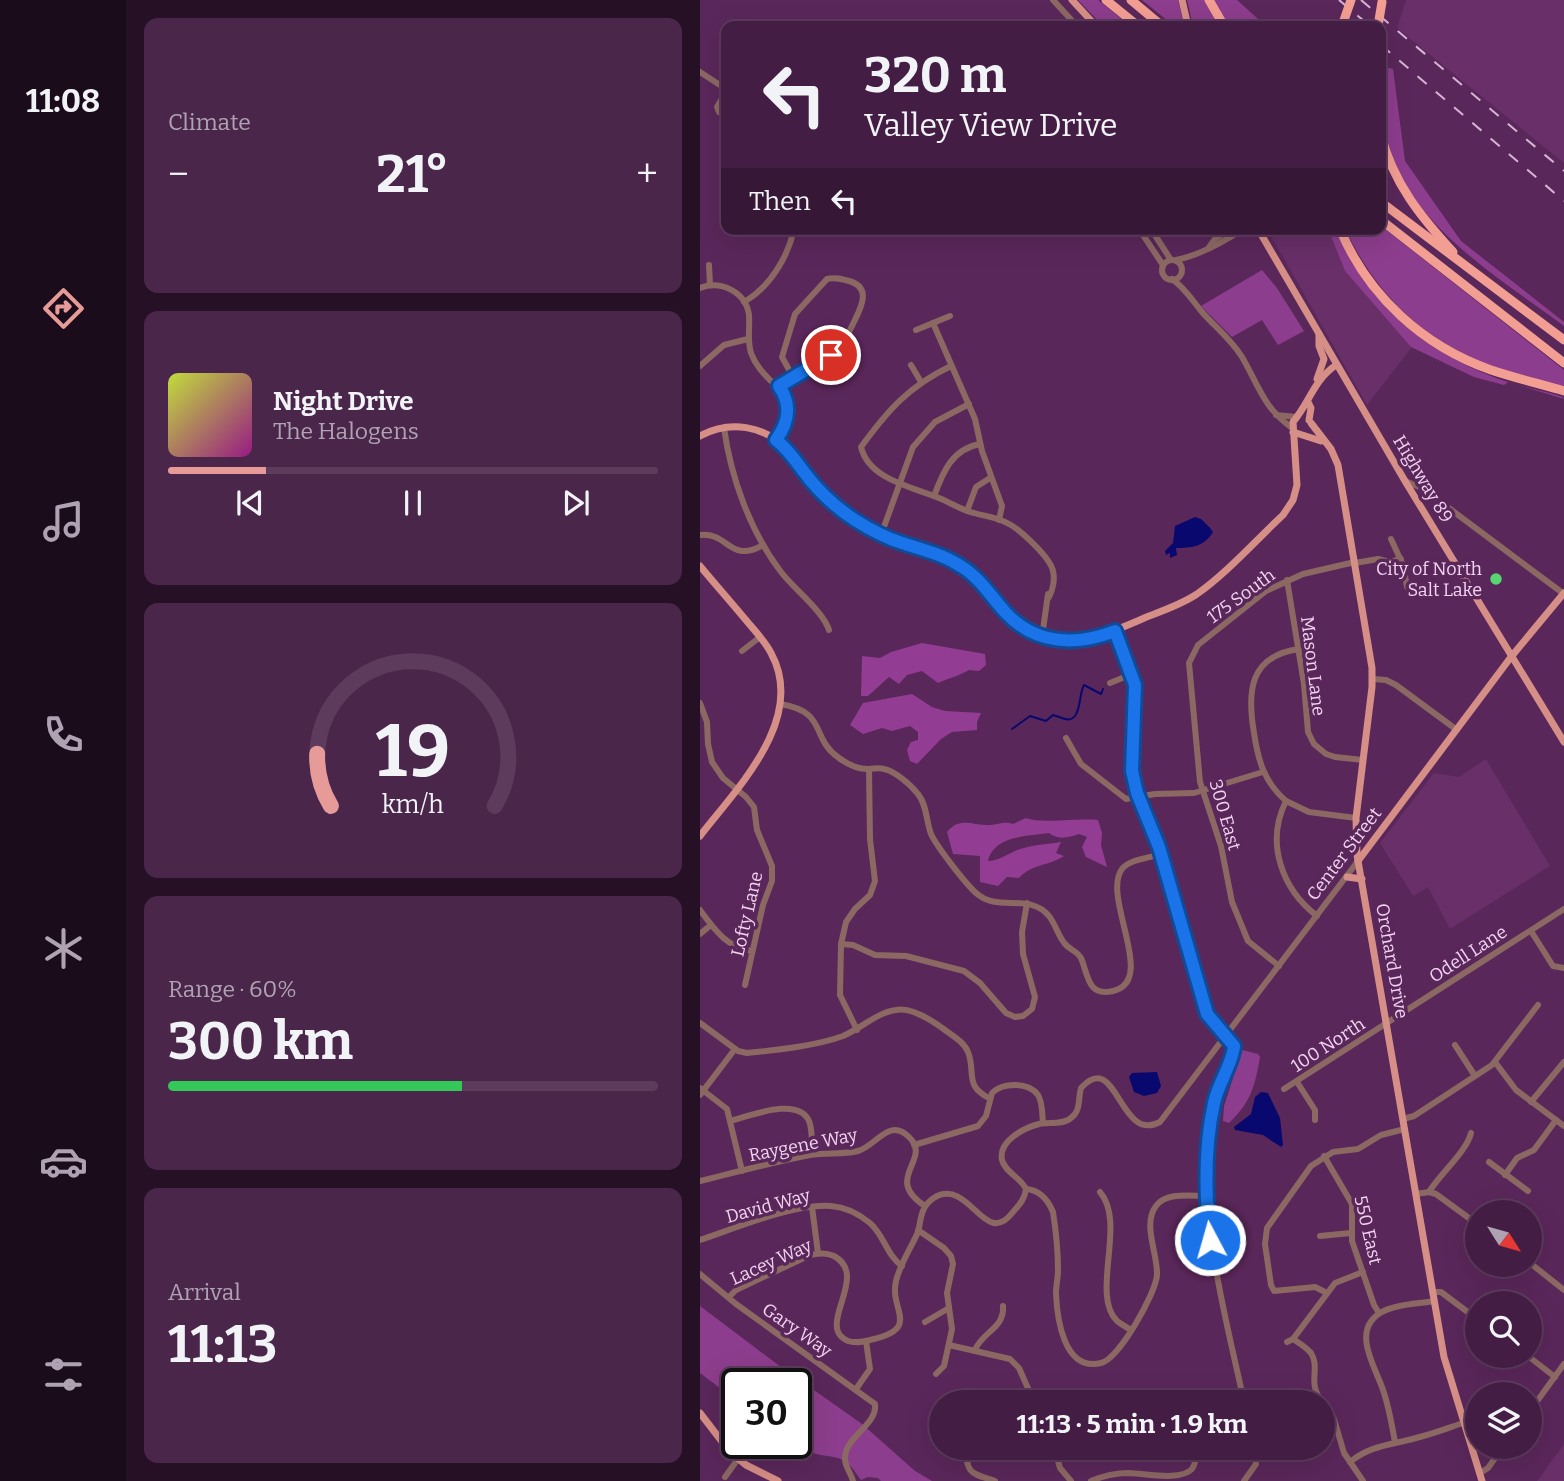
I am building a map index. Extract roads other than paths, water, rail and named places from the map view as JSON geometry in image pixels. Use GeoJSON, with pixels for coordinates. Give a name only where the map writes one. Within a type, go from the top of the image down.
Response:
{"type":"FeatureCollection","features":[{"type":"Feature","properties":{"kind":"highway"},"geometry":{"type":"LineString","coordinates":[[1106,0],[1132,21]]}},
{"type":"Feature","properties":{"kind":"highway"},"geometry":{"type":"LineString","coordinates":[[1131,0],[1156,21]]}},
{"type":"Feature","properties":{"kind":"highway"},"geometry":{"type":"LineString","coordinates":[[1209,0],[1221,21]]}},
{"type":"Feature","properties":{"kind":"highway"},"geometry":{"type":"LineString","coordinates":[[1344,21],[1350,0]]}},
{"type":"Feature","properties":{"kind":"highway"},"geometry":{"type":"LineString","coordinates":[[1379,21],[1382,1]]}},
{"type":"Feature","properties":{"kind":"highway"},"geometry":{"type":"LineString","coordinates":[[1386,149],[1395,175],[1410,202],[1469,269]]}},
{"type":"Feature","properties":{"kind":"highway"},"geometry":{"type":"LineString","coordinates":[[1386,206],[1564,340]]}},
{"type":"Feature","properties":{"kind":"highway"},"geometry":{"type":"LineString","coordinates":[[1386,224],[1564,363]]}},
{"type":"Feature","properties":{"kind":"highway"},"geometry":{"type":"LineString","coordinates":[[1343,235],[1357,263],[1375,288],[1424,336],[1478,365],[1564,391]]}},
{"type":"Feature","properties":{"kind":"main road"},"geometry":{"type":"LineString","coordinates":[[1072,0],[1091,21]]}},
{"type":"Feature","properties":{"kind":"main road"},"geometry":{"type":"LineString","coordinates":[[1182,0],[1187,21]]}},
{"type":"Feature","properties":{"kind":"main road","name":"Highway 89"},"geometry":{"type":"LineString","coordinates":[[1261,235],[1405,481],[1564,742]]}},
{"type":"Feature","properties":{"kind":"main road"},"geometry":{"type":"LineString","coordinates":[[700,436],[724,428],[753,429],[776,440],[790,452],[832,502],[856,520],[881,535],[956,562],[976,579],[1014,621],[1042,637],[1080,641],[1115,631],[1193,597],[1283,515],[1293,500],[1297,485],[1293,430],[1324,362],[1319,346],[1319,334]]}},
{"type":"Feature","properties":{"kind":"main road"},"geometry":{"type":"LineString","coordinates":[[1316,384],[1336,365]]}},
{"type":"Feature","properties":{"kind":"main road"},"geometry":{"type":"LineString","coordinates":[[1295,455],[1310,429],[1311,408],[1308,402]]}},
{"type":"Feature","properties":{"kind":"main road"},"geometry":{"type":"LineString","coordinates":[[1298,417],[1310,421]]}},
{"type":"Feature","properties":{"kind":"main road","name":"Orchard Drive"},"geometry":{"type":"LineString","coordinates":[[1310,421],[1333,452],[1339,469],[1373,679],[1356,818],[1358,861],[1447,1369],[1481,1477]]}},
{"type":"Feature","properties":{"kind":"main road"},"geometry":{"type":"LineString","coordinates":[[1293,430],[1298,435],[1327,444]]}},
{"type":"Feature","properties":{"kind":"main road"},"geometry":{"type":"LineString","coordinates":[[700,566],[772,655],[778,671],[780,704],[765,748],[702,831]]}},
{"type":"Feature","properties":{"kind":"main road","name":"Center Street"},"geometry":{"type":"LineString","coordinates":[[1358,861],[1511,657],[1564,593]]}},
{"type":"Feature","properties":{"kind":"main road"},"geometry":{"type":"LineString","coordinates":[[1347,877],[1362,879]]}},
{"type":"Feature","properties":{"kind":"main road"},"geometry":{"type":"LineString","coordinates":[[700,1413],[721,1443]]}},
{"type":"Feature","properties":{"kind":"main road"},"geometry":{"type":"LineString","coordinates":[[738,1459],[778,1481]]}},
{"type":"Feature","properties":{"kind":"street"},"geometry":{"type":"LineString","coordinates":[[1053,0],[1072,21]]}},
{"type":"Feature","properties":{"kind":"street"},"geometry":{"type":"LineString","coordinates":[[700,72],[721,87]]}},
{"type":"Feature","properties":{"kind":"street"},"geometry":{"type":"LineString","coordinates":[[744,302],[752,297],[782,262],[792,235]]}},
{"type":"Feature","properties":{"kind":"street"},"geometry":{"type":"LineString","coordinates":[[1143,235],[1163,265],[1164,276],[1184,287],[1200,310],[1238,350],[1258,391],[1280,420],[1293,430]]}},
{"type":"Feature","properties":{"kind":"street"},"geometry":{"type":"LineString","coordinates":[[1155,235],[1181,272],[1184,287]]}},
{"type":"Feature","properties":{"kind":"street"},"geometry":{"type":"LineString","coordinates":[[1209,247],[1221,235]]}},
{"type":"Feature","properties":{"kind":"street"},"geometry":{"type":"LineString","coordinates":[[1163,265],[1192,257],[1234,235]]}},
{"type":"Feature","properties":{"kind":"street"},"geometry":{"type":"LineString","coordinates":[[1172,279],[1192,257]]}},
{"type":"Feature","properties":{"kind":"street"},"geometry":{"type":"LineString","coordinates":[[709,265],[710,285]]}},
{"type":"Feature","properties":{"kind":"street"},"geometry":{"type":"LineString","coordinates":[[780,385],[786,377],[792,377],[841,347],[863,302],[863,293],[857,284],[834,278],[827,279],[795,314],[782,357],[792,377]]}},
{"type":"Feature","properties":{"kind":"street"},"geometry":{"type":"LineString","coordinates":[[700,288],[710,285],[730,289],[744,302],[749,316],[748,338],[751,353],[759,367],[780,385],[785,397],[788,411],[776,440]]}},
{"type":"Feature","properties":{"kind":"street"},"geometry":{"type":"LineString","coordinates":[[916,330],[950,316]]}},
{"type":"Feature","properties":{"kind":"street"},"geometry":{"type":"LineString","coordinates":[[933,323],[975,419],[990,478],[1002,506],[999,520]]}},
{"type":"Feature","properties":{"kind":"street"},"geometry":{"type":"LineString","coordinates":[[700,366],[724,345],[748,338]]}},
{"type":"Feature","properties":{"kind":"street"},"geometry":{"type":"LineString","coordinates":[[911,365],[921,382]]}},
{"type":"Feature","properties":{"kind":"street"},"geometry":{"type":"LineString","coordinates":[[951,366],[921,382],[897,402],[860,447],[875,467],[899,484],[1018,529],[1051,566],[1054,577],[1042,637]]}},
{"type":"Feature","properties":{"kind":"street"},"geometry":{"type":"LineString","coordinates":[[881,535],[910,453],[919,439],[941,418],[969,404]]}},
{"type":"Feature","properties":{"kind":"street"},"geometry":{"type":"LineString","coordinates":[[1276,415],[1298,417]]}},
{"type":"Feature","properties":{"kind":"street"},"geometry":{"type":"LineString","coordinates":[[724,428],[732,473],[763,545],[792,585],[823,618],[829,630]]}},
{"type":"Feature","properties":{"kind":"street"},"geometry":{"type":"LineString","coordinates":[[934,496],[942,474],[955,455],[969,446],[980,444]]}},
{"type":"Feature","properties":{"kind":"street"},"geometry":{"type":"LineString","coordinates":[[967,511],[976,487],[990,478]]}},
{"type":"Feature","properties":{"kind":"street"},"geometry":{"type":"LineString","coordinates":[[1405,481],[1422,488],[1564,593]]}},
{"type":"Feature","properties":{"kind":"street"},"geometry":{"type":"LineString","coordinates":[[700,535],[713,535],[740,552],[763,545]]}},
{"type":"Feature","properties":{"kind":"street"},"geometry":{"type":"LineString","coordinates":[[1391,539],[1401,559],[1407,587]]}},
{"type":"Feature","properties":{"kind":"street","name":"175 South"},"geometry":{"type":"LineString","coordinates":[[1191,654],[1198,645],[1250,603],[1287,580],[1321,568],[1378,559],[1390,562],[1401,559]]}},
{"type":"Feature","properties":{"kind":"street","name":"Mason Lane"},"geometry":{"type":"LineString","coordinates":[[1287,580],[1304,684],[1307,728],[1311,740],[1330,756],[1363,760]]}},
{"type":"Feature","properties":{"kind":"street"},"geometry":{"type":"LineString","coordinates":[[1115,631],[1136,689],[1132,774],[1161,854],[1205,1011],[1211,1021],[1234,1043],[1234,1049],[1219,1082],[1212,1112],[1206,1196],[1214,1260],[1242,1390]]}},
{"type":"Feature","properties":{"kind":"street"},"geometry":{"type":"LineString","coordinates":[[742,651],[760,637]]}},
{"type":"Feature","properties":{"kind":"street"},"geometry":{"type":"LineString","coordinates":[[1299,649],[1285,651],[1266,663],[1258,673],[1251,690],[1250,709],[1263,772],[1286,801],[1309,812],[1356,818]]}},
{"type":"Feature","properties":{"kind":"street","name":"300 East"},"geometry":{"type":"LineString","coordinates":[[1191,654],[1188,668],[1202,791],[1219,839],[1230,894],[1244,935],[1255,948],[1279,966]]}},
{"type":"Feature","properties":{"kind":"street"},"geometry":{"type":"LineString","coordinates":[[1110,683],[1132,674]]}},
{"type":"Feature","properties":{"kind":"street"},"geometry":{"type":"LineString","coordinates":[[1373,679],[1386,680],[1396,685],[1457,730]]}},
{"type":"Feature","properties":{"kind":"street","name":"Lofty Lane"},"geometry":{"type":"LineString","coordinates":[[700,703],[707,722],[712,762],[719,774],[754,807],[757,830],[773,871],[745,985]]}},
{"type":"Feature","properties":{"kind":"street"},"geometry":{"type":"LineString","coordinates":[[780,704],[799,708],[812,717],[825,744],[837,757],[852,765],[888,770],[917,793],[923,802],[933,837],[978,895],[996,903],[1027,903],[1039,907],[1050,917],[1065,944],[1081,958],[1085,976],[1091,985],[1102,991],[1116,990],[1128,982],[1132,970],[1120,912],[1119,876],[1131,863],[1161,854]]}},
{"type":"Feature","properties":{"kind":"street"},"geometry":{"type":"LineString","coordinates":[[1066,738],[1085,768],[1124,798],[1188,794],[1263,772]]}},
{"type":"Feature","properties":{"kind":"street"},"geometry":{"type":"LineString","coordinates":[[857,1030],[840,995],[841,944],[846,922],[870,895],[875,881],[870,828],[869,769]]}},
{"type":"Feature","properties":{"kind":"street"},"geometry":{"type":"LineString","coordinates":[[1286,801],[1280,816],[1278,839],[1281,868],[1291,891],[1301,904],[1317,916]]}},
{"type":"Feature","properties":{"kind":"street","name":"Center Street"},"geometry":{"type":"LineString","coordinates":[[1043,1124],[1070,1120],[1077,1111],[1079,1093],[1083,1086],[1099,1079],[1112,1086],[1133,1120],[1153,1125],[1162,1120],[1358,861]]}},
{"type":"Feature","properties":{"kind":"street"},"geometry":{"type":"LineString","coordinates":[[841,944],[853,945],[878,956],[906,956],[964,971],[980,983],[1006,1013],[1015,1017],[1023,1016],[1032,1009],[1035,997],[1023,950],[1027,903]]}},
{"type":"Feature","properties":{"kind":"street","name":"Odell Lane"},"geometry":{"type":"LineString","coordinates":[[1387,1023],[1564,909]]}},
{"type":"Feature","properties":{"kind":"street"},"geometry":{"type":"LineString","coordinates":[[700,910],[732,945],[752,951]]}},
{"type":"Feature","properties":{"kind":"street"},"geometry":{"type":"LineString","coordinates":[[700,934],[711,925]]}},
{"type":"Feature","properties":{"kind":"street"},"geometry":{"type":"LineString","coordinates":[[1531,931],[1553,966],[1564,968]]}},
{"type":"Feature","properties":{"kind":"street"},"geometry":{"type":"LineString","coordinates":[[1404,1119],[1414,1116],[1495,1062],[1538,1005]]}},
{"type":"Feature","properties":{"kind":"street"},"geometry":{"type":"LineString","coordinates":[[700,1023],[735,1049],[751,1053],[826,1041],[857,1030],[895,1010],[907,1010],[928,1020],[964,1045],[969,1053],[970,1075],[974,1086],[989,1098]]}},
{"type":"Feature","properties":{"kind":"street","name":"100 North"},"geometry":{"type":"LineString","coordinates":[[1284,1089],[1387,1023]]}},
{"type":"Feature","properties":{"kind":"street"},"geometry":{"type":"LineString","coordinates":[[1455,1045],[1475,1076]]}},
{"type":"Feature","properties":{"kind":"street"},"geometry":{"type":"LineString","coordinates":[[735,1049],[701,1091],[726,1108],[743,1171]]}},
{"type":"Feature","properties":{"kind":"street"},"geometry":{"type":"LineString","coordinates":[[1495,1062],[1514,1088],[1564,1126]]}},
{"type":"Feature","properties":{"kind":"street"},"geometry":{"type":"LineString","coordinates":[[1531,1102],[1564,1062]]}},
{"type":"Feature","properties":{"kind":"street"},"geometry":{"type":"LineString","coordinates":[[1297,1082],[1315,1110],[1315,1119]]}},
{"type":"Feature","properties":{"kind":"street"},"geometry":{"type":"LineString","coordinates":[[925,1206],[912,1197],[907,1188],[915,1154],[914,1145],[978,1126],[986,1116],[989,1098],[994,1090],[1001,1086],[1029,1088],[1040,1100],[1043,1124],[1019,1133],[1006,1143],[1002,1151],[1004,1165],[1020,1179],[1026,1189],[1035,1191],[1044,1198],[1053,1212],[1058,1315],[1071,1353],[1086,1363],[1104,1363],[1117,1353],[1152,1293],[1156,1281],[1157,1266],[1151,1221],[1154,1209],[1159,1202],[1170,1197],[1206,1196]]}},
{"type":"Feature","properties":{"kind":"street"},"geometry":{"type":"LineString","coordinates":[[730,1121],[783,1108],[797,1109],[809,1121],[813,1154]]}},
{"type":"Feature","properties":{"kind":"street"},"geometry":{"type":"LineString","coordinates":[[1505,1175],[1517,1158],[1534,1150],[1556,1120]]}},
{"type":"Feature","properties":{"kind":"street"},"geometry":{"type":"LineString","coordinates":[[1326,1293],[1315,1287],[1274,1291],[1265,1244],[1267,1228],[1309,1168],[1324,1156],[1335,1151],[1358,1149],[1384,1133],[1405,1129]]}},
{"type":"Feature","properties":{"kind":"street","name":"Raygene Way"},"geometry":{"type":"LineString","coordinates":[[700,1181],[813,1154],[858,1151],[890,1130],[905,1134],[914,1145]]}},
{"type":"Feature","properties":{"kind":"street"},"geometry":{"type":"LineString","coordinates":[[1429,1192],[1466,1145],[1471,1133]]}},
{"type":"Feature","properties":{"kind":"street","name":"550 East"},"geometry":{"type":"LineString","coordinates":[[1324,1156],[1352,1205],[1351,1233],[1379,1313]]}},
{"type":"Feature","properties":{"kind":"street"},"geometry":{"type":"LineString","coordinates":[[1489,1163],[1528,1191]]}},
{"type":"Feature","properties":{"kind":"street"},"geometry":{"type":"LineString","coordinates":[[856,1390],[871,1367],[866,1341],[890,1335],[899,1326],[901,1316],[895,1297],[895,1285],[925,1206],[938,1196],[953,1194],[965,1200],[986,1221],[1000,1223],[1008,1219],[1021,1203],[1026,1189]]}},
{"type":"Feature","properties":{"kind":"street"},"geometry":{"type":"LineString","coordinates":[[1100,1192],[1107,1202],[1111,1227],[1107,1271],[1110,1308],[1118,1321],[1131,1330]]}},
{"type":"Feature","properties":{"kind":"street"},"geometry":{"type":"LineString","coordinates":[[1416,1194],[1429,1192],[1438,1195],[1465,1214]]}},
{"type":"Feature","properties":{"kind":"street"},"geometry":{"type":"LineString","coordinates":[[812,1207],[818,1253]]}},
{"type":"Feature","properties":{"kind":"street","name":"David Way"},"geometry":{"type":"LineString","coordinates":[[700,1240],[794,1210],[812,1207],[842,1208],[864,1219],[878,1232],[895,1262],[902,1266]]}},
{"type":"Feature","properties":{"kind":"street"},"geometry":{"type":"LineString","coordinates":[[918,1230],[944,1248],[951,1256],[953,1266],[947,1293],[952,1322],[949,1345],[944,1366],[936,1374]]}},
{"type":"Feature","properties":{"kind":"street"},"geometry":{"type":"LineString","coordinates":[[1320,1236],[1351,1233]]}},
{"type":"Feature","properties":{"kind":"street","name":"Lacey Way"},"geometry":{"type":"LineString","coordinates":[[729,1297],[736,1290],[818,1253],[836,1258],[847,1273],[847,1284],[837,1321],[840,1334],[850,1342],[866,1341]]}},
{"type":"Feature","properties":{"kind":"street"},"geometry":{"type":"LineString","coordinates":[[1316,1390],[1313,1357],[1307,1349],[1290,1340],[1337,1281],[1363,1272]]}},
{"type":"Feature","properties":{"kind":"street"},"geometry":{"type":"LineString","coordinates":[[1542,1273],[1564,1290]]}},
{"type":"Feature","properties":{"kind":"street","name":"Gary Way"},"geometry":{"type":"LineString","coordinates":[[700,1274],[874,1402],[876,1408],[845,1453],[846,1465],[853,1481]]}},
{"type":"Feature","properties":{"kind":"street"},"geometry":{"type":"LineString","coordinates":[[1433,1292],[1441,1292],[1465,1310]]}},
{"type":"Feature","properties":{"kind":"street"},"geometry":{"type":"LineString","coordinates":[[1395,1442],[1385,1396],[1366,1342],[1369,1325],[1379,1313],[1389,1309],[1434,1301]]}},
{"type":"Feature","properties":{"kind":"street"},"geometry":{"type":"LineString","coordinates":[[975,1350],[1000,1321],[1004,1312],[1003,1306]]}},
{"type":"Feature","properties":{"kind":"street"},"geometry":{"type":"LineString","coordinates":[[925,1322],[949,1308]]}},
{"type":"Feature","properties":{"kind":"street"},"geometry":{"type":"LineString","coordinates":[[949,1345],[1004,1357],[1015,1363],[1028,1390]]}},
{"type":"Feature","properties":{"kind":"street"},"geometry":{"type":"LineString","coordinates":[[1542,1395],[1564,1364]]}},
{"type":"Feature","properties":{"kind":"street"},"geometry":{"type":"LineString","coordinates":[[1542,1367],[1555,1377]]}},
{"type":"Feature","properties":{"kind":"street"},"geometry":{"type":"LineString","coordinates":[[1335,1423],[1342,1450],[1363,1481]]}},
{"type":"Feature","properties":{"kind":"street"},"geometry":{"type":"LineString","coordinates":[[1350,1462],[1367,1450],[1414,1439],[1463,1423]]}},
{"type":"Feature","properties":{"kind":"street"},"geometry":{"type":"LineString","coordinates":[[725,1477],[738,1459]]}},
{"type":"Feature","properties":{"kind":"street"},"geometry":{"type":"LineString","coordinates":[[1481,1477],[1494,1459]]}},
{"type":"Feature","properties":{"kind":"street"},"geometry":{"type":"LineString","coordinates":[[966,1460],[972,1473],[995,1481]]}},
{"type":"Feature","properties":{"kind":"street"},"geometry":{"type":"LineString","coordinates":[[1058,1460],[1060,1468],[1071,1481]]}},
{"type":"Feature","properties":{"kind":"street"},"geometry":{"type":"LineString","coordinates":[[1091,1481],[1125,1474],[1179,1479],[1189,1473],[1195,1460]]}},
{"type":"Feature","properties":{"kind":"street"},"geometry":{"type":"LineString","coordinates":[[1244,1481],[1256,1464],[1256,1460]]}},
{"type":"Feature","properties":{"kind":"waterway"},"geometry":{"type":"LineString","coordinates":[[1012,729],[1030,716],[1046,721],[1053,715],[1070,719],[1077,713],[1084,685],[1101,694],[1103,689]]}},
{"type":"Feature","properties":{"kind":"railway"},"geometry":{"type":"LineString","coordinates":[[1339,0],[1364,21]]}},
{"type":"Feature","properties":{"kind":"railway"},"geometry":{"type":"LineString","coordinates":[[1361,0],[1386,21]]}},
{"type":"Feature","properties":{"kind":"railway"},"geometry":{"type":"LineString","coordinates":[[1386,21],[1564,171]]}},
{"type":"Feature","properties":{"kind":"railway"},"geometry":{"type":"LineString","coordinates":[[1386,49],[1564,201]]}},
{"type":"Feature","properties":{"kind":"place","name":"City of North Salt Lake"},"geometry":{"type":"Point","coordinates":[1496,579]}}]}
